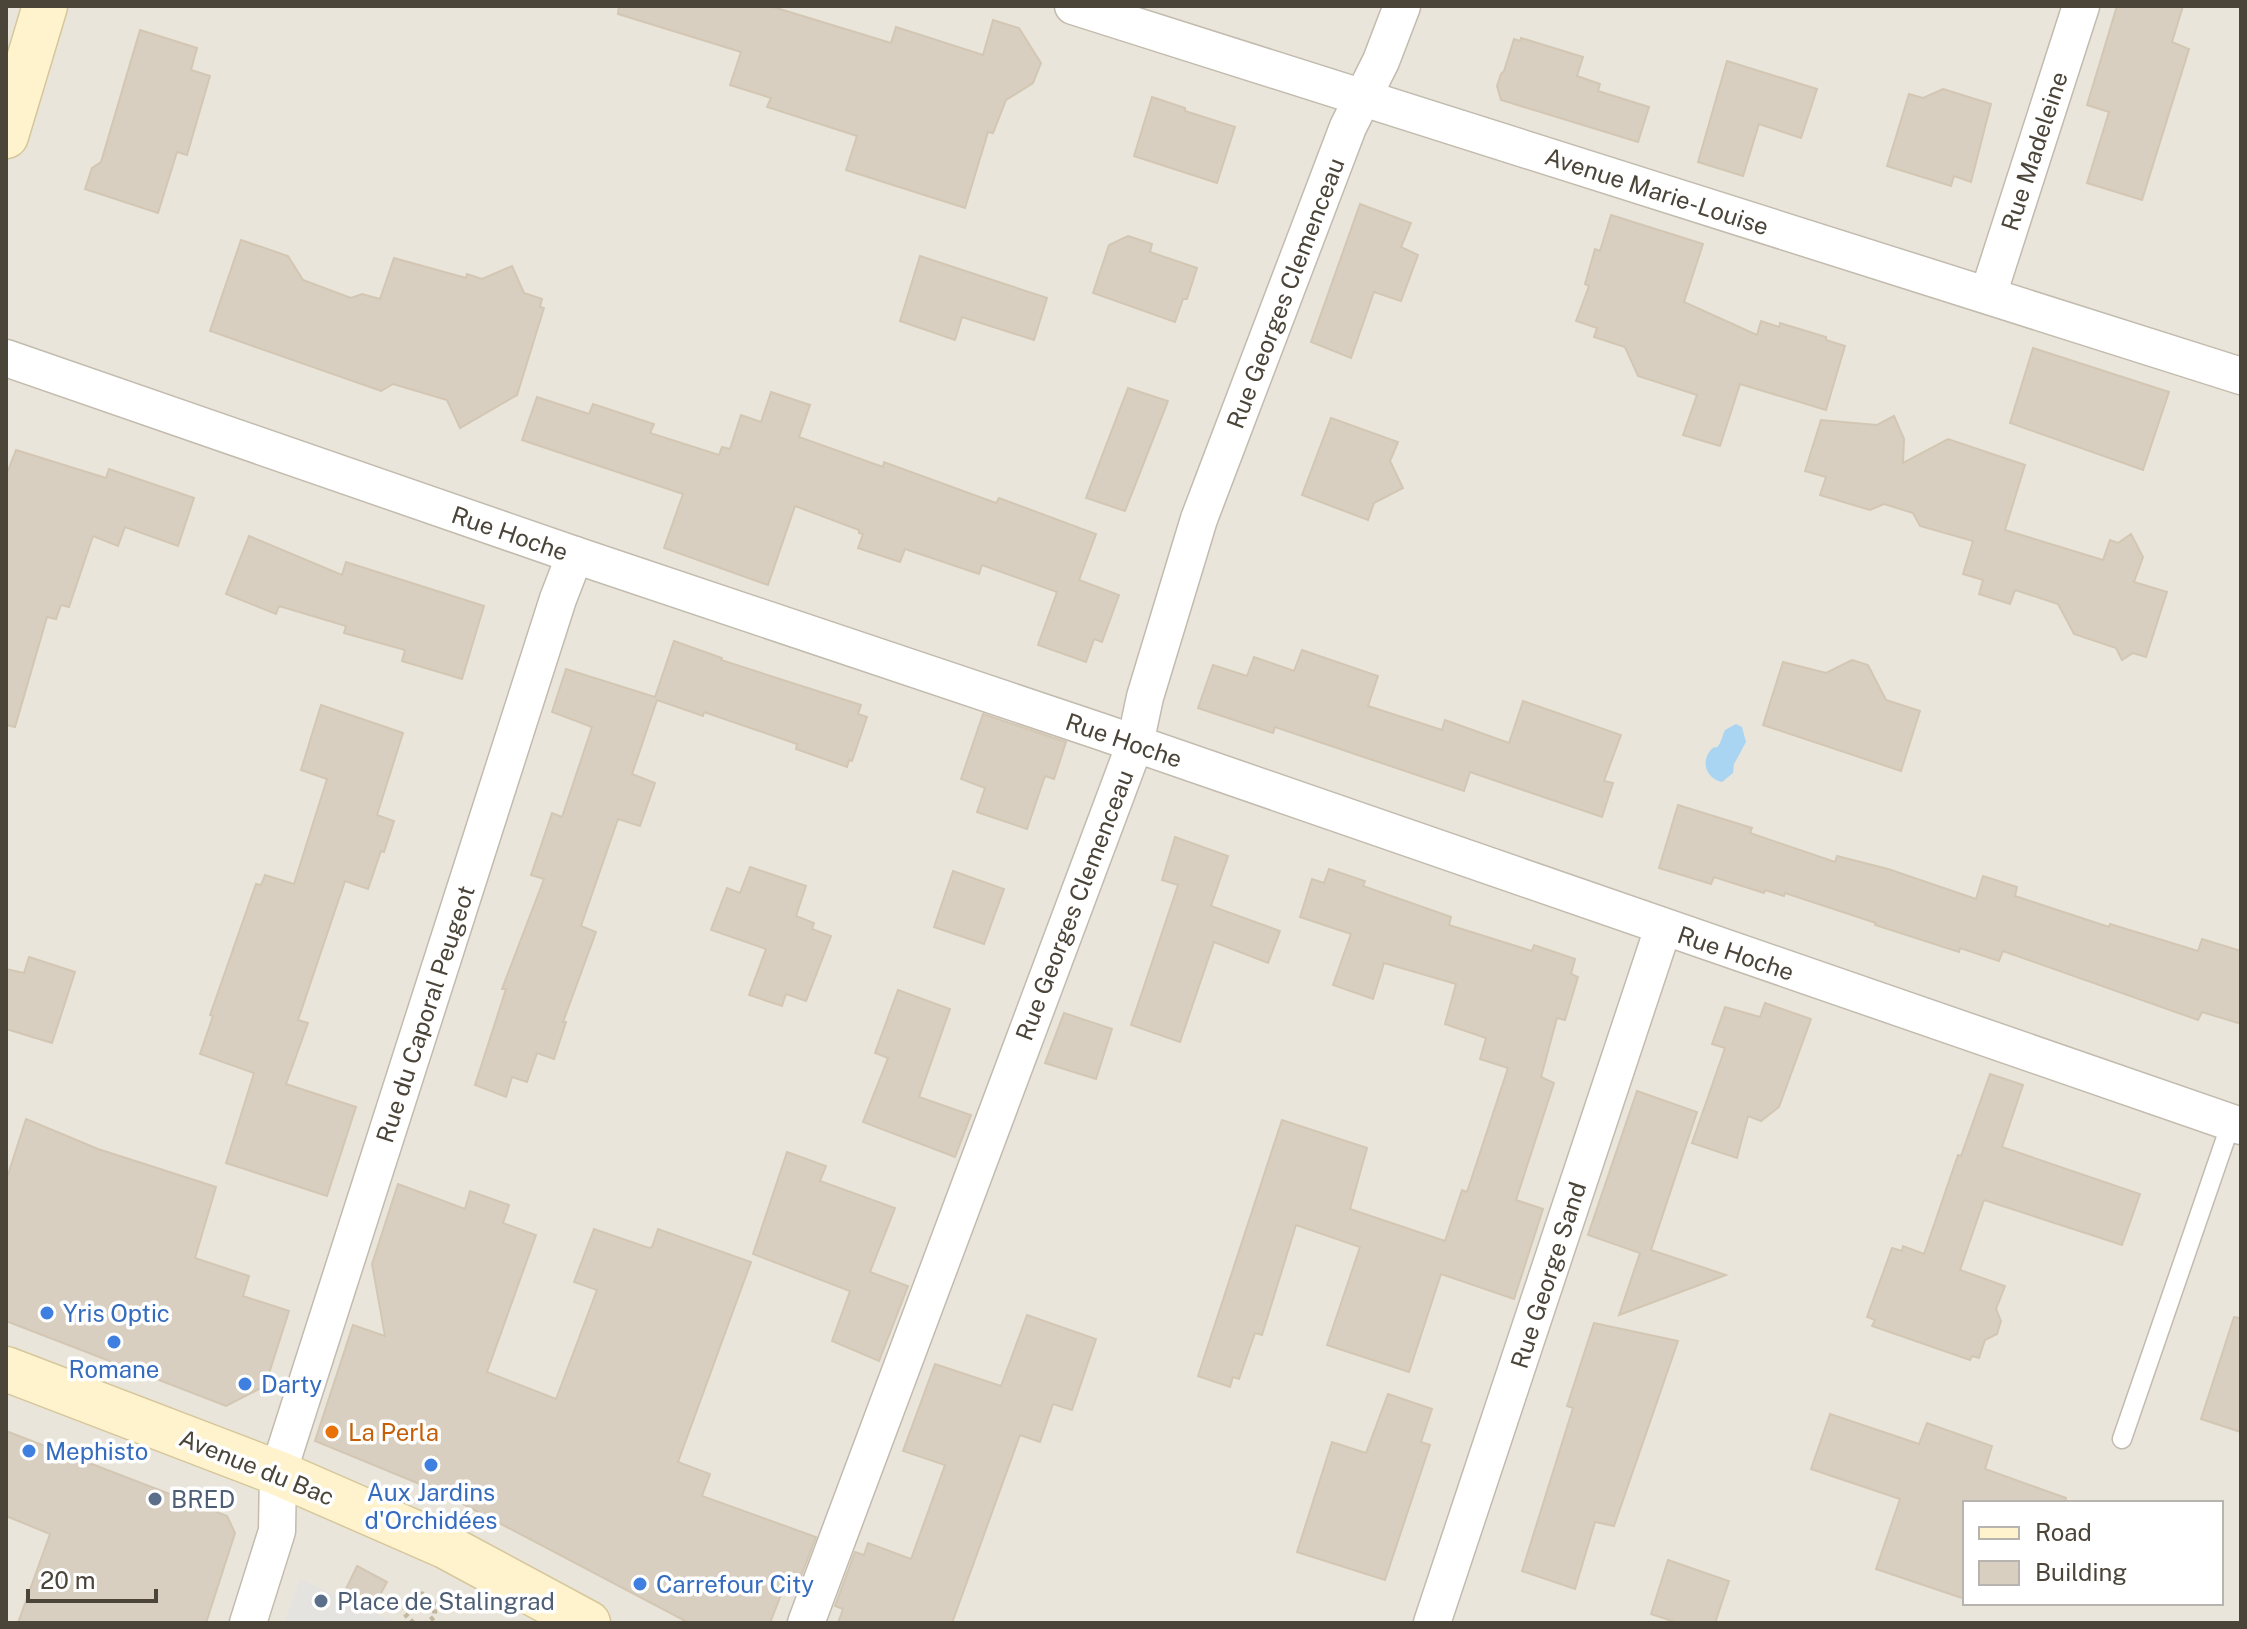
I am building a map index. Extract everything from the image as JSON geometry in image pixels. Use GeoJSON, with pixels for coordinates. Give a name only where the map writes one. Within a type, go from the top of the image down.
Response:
{"type":"FeatureCollection","features":[{"type":"Feature","properties":{"kind":"main road"},"geometry":{"type":"LineString","coordinates":[[6,136],[45,6]]}},
{"type":"Feature","properties":{"kind":"main road","name":"Avenue du Bac"},"geometry":{"type":"LineString","coordinates":[[6,1369],[278,1473],[445,1546],[588,1623]]}},
{"type":"Feature","properties":{"kind":"street","name":"Avenue Marie-Louise"},"geometry":{"type":"LineString","coordinates":[[1073,6],[2241,376]]}},
{"type":"Feature","properties":{"kind":"street","name":"Rue Georges Clemenceau"},"geometry":{"type":"LineString","coordinates":[[806,1623],[1135,744],[1145,697],[1199,519],[1348,127],[1381,61],[1402,6]]}},
{"type":"Feature","properties":{"kind":"street","name":"Rue Madeleine"},"geometry":{"type":"LineString","coordinates":[[1988,295],[2081,6]]}},
{"type":"Feature","properties":{"kind":"street","name":"Rue Hoche"},"geometry":{"type":"LineString","coordinates":[[6,358],[2236,1125]]}},
{"type":"Feature","properties":{"kind":"street","name":"Rue du Caporal Peugeot"},"geometry":{"type":"LineString","coordinates":[[248,1623],[277,1531],[278,1473],[558,599],[575,555]]}},
{"type":"Feature","properties":{"kind":"street","name":"Rue George Sand"},"geometry":{"type":"LineString","coordinates":[[1432,1623],[1663,928]]}},
{"type":"Feature","properties":{"kind":"lane"},"geometry":{"type":"LineString","coordinates":[[2122,1439],[2236,1125]]}},
{"type":"Feature","properties":{"kind":"path"},"geometry":{"type":"LineString","coordinates":[[413,1623],[405,1614],[405,1604],[411,1597],[421,1594],[430,1597],[436,1606],[434,1617],[427,1623]]}},
{"type":"Feature","properties":{"kind":"shaded area"},"geometry":{"type":"Polygon","coordinates":[[[6,6],[2241,6],[2241,1623],[6,1623],[6,6]]]}},
{"type":"Feature","properties":{"kind":"shaded area","name":"Place de Stalingrad"},"geometry":{"type":"Polygon","coordinates":[[[300,1579],[371,1612],[398,1623],[284,1623],[300,1579]]]}},
{"type":"Feature","properties":{"kind":"water"},"geometry":{"type":"Polygon","coordinates":[[[1736,724],[1742,727],[1746,742],[1734,764],[1733,773],[1722,782],[1709,774],[1707,756],[1718,746],[1725,730],[1736,724]]]}},
{"type":"Feature","properties":{"kind":"building"},"geometry":{"type":"Polygon","coordinates":[[[619,6],[770,6],[891,43],[896,27],[983,55],[993,20],[1019,28],[1041,63],[1033,83],[1006,100],[993,133],[988,132],[965,208],[846,170],[857,136],[767,107],[771,98],[730,85],[741,52],[618,14],[619,6]]]}},
{"type":"Feature","properties":{"kind":"building"},"geometry":{"type":"Polygon","coordinates":[[[2117,6],[2183,6],[2172,42],[2189,49],[2142,200],[2087,183],[2109,112],[2087,105],[2117,6]]]}},
{"type":"Feature","properties":{"kind":"building"},"geometry":{"type":"Polygon","coordinates":[[[140,30],[197,48],[191,70],[210,76],[187,155],[177,152],[158,213],[85,189],[92,168],[101,162],[140,30]]]}},
{"type":"Feature","properties":{"kind":"building"},"geometry":{"type":"Polygon","coordinates":[[[1521,38],[1583,57],[1577,76],[1600,84],[1598,91],[1649,107],[1638,142],[1501,100],[1497,86],[1514,39],[1520,41],[1521,38]]]}},
{"type":"Feature","properties":{"kind":"building"},"geometry":{"type":"Polygon","coordinates":[[[1727,61],[1817,89],[1801,138],[1759,124],[1743,176],[1698,162],[1727,61]]]}},
{"type":"Feature","properties":{"kind":"building"},"geometry":{"type":"Polygon","coordinates":[[[1943,89],[1991,104],[1971,182],[1954,176],[1951,186],[1887,166],[1909,94],[1923,98],[1943,89]]]}},
{"type":"Feature","properties":{"kind":"building"},"geometry":{"type":"Polygon","coordinates":[[[1152,97],[1235,127],[1217,183],[1134,156],[1152,97]]]}},
{"type":"Feature","properties":{"kind":"building"},"geometry":{"type":"Polygon","coordinates":[[[1360,204],[1411,223],[1401,247],[1418,255],[1401,301],[1374,292],[1351,358],[1311,342],[1360,204]]]}},
{"type":"Feature","properties":{"kind":"building"},"geometry":{"type":"Polygon","coordinates":[[[1611,215],[1703,244],[1684,302],[1757,335],[1761,321],[1779,327],[1780,323],[1845,346],[1826,410],[1740,384],[1720,446],[1683,435],[1697,395],[1638,376],[1625,347],[1594,337],[1597,328],[1576,321],[1589,286],[1585,284],[1595,249],[1600,251],[1611,215]]]}},
{"type":"Feature","properties":{"kind":"building"},"geometry":{"type":"Polygon","coordinates":[[[1128,236],[1152,244],[1150,252],[1197,268],[1187,299],[1183,299],[1175,322],[1093,293],[1109,245],[1128,236]]]}},
{"type":"Feature","properties":{"kind":"building"},"geometry":{"type":"Polygon","coordinates":[[[241,240],[288,256],[303,280],[351,298],[362,294],[380,299],[394,258],[466,278],[467,274],[482,279],[512,266],[524,293],[542,299],[540,307],[544,308],[517,395],[460,428],[447,400],[393,384],[381,391],[210,331],[241,240]]]}},
{"type":"Feature","properties":{"kind":"building"},"geometry":{"type":"Polygon","coordinates":[[[920,256],[1047,298],[1034,340],[962,317],[955,340],[900,321],[920,256]]]}},
{"type":"Feature","properties":{"kind":"building"},"geometry":{"type":"Polygon","coordinates":[[[2033,348],[2169,392],[2143,470],[2010,423],[2033,348]]]}},
{"type":"Feature","properties":{"kind":"building"},"geometry":{"type":"Polygon","coordinates":[[[1128,388],[1168,401],[1125,511],[1086,498],[1128,388]]]}},
{"type":"Feature","properties":{"kind":"building"},"geometry":{"type":"Polygon","coordinates":[[[771,392],[810,405],[799,437],[883,467],[884,462],[996,503],[999,498],[1096,534],[1079,580],[1119,595],[1102,642],[1094,639],[1086,662],[1038,645],[1057,592],[982,565],[979,574],[905,549],[900,562],[858,548],[863,534],[859,530],[795,506],[768,585],[664,548],[683,494],[522,440],[537,397],[589,414],[593,404],[654,424],[650,433],[719,455],[722,447],[730,449],[741,415],[761,422],[771,392]]]}},
{"type":"Feature","properties":{"kind":"building"},"geometry":{"type":"Polygon","coordinates":[[[1894,416],[1904,439],[1903,463],[1948,439],[2025,465],[2005,530],[2103,560],[2110,540],[2118,543],[2131,534],[2143,557],[2134,582],[2167,592],[2146,657],[2133,653],[2122,660],[2116,648],[2074,634],[2058,604],[2015,590],[2010,604],[1979,594],[1983,580],[1963,574],[1973,541],[1920,526],[1913,513],[1884,504],[1870,510],[1820,495],[1826,477],[1805,471],[1821,420],[1877,425],[1894,416]]]}},
{"type":"Feature","properties":{"kind":"building"},"geometry":{"type":"Polygon","coordinates":[[[1331,418],[1398,442],[1390,461],[1403,488],[1374,503],[1368,520],[1302,495],[1331,418]]]}},
{"type":"Feature","properties":{"kind":"building"},"geometry":{"type":"Polygon","coordinates":[[[16,450],[106,478],[109,469],[194,498],[178,546],[125,527],[118,546],[93,536],[69,607],[61,605],[56,619],[47,617],[15,727],[6,725],[6,476],[16,450]]]}},
{"type":"Feature","properties":{"kind":"building"},"geometry":{"type":"Polygon","coordinates":[[[249,536],[342,575],[346,562],[484,606],[462,679],[402,661],[405,650],[344,633],[346,626],[279,606],[276,614],[226,594],[249,536]]]}},
{"type":"Feature","properties":{"kind":"building"},"geometry":{"type":"Polygon","coordinates":[[[674,641],[721,660],[861,705],[858,714],[867,717],[852,761],[849,760],[847,767],[796,749],[797,744],[704,712],[703,716],[657,700],[632,774],[655,783],[640,826],[618,819],[581,926],[596,932],[563,1022],[566,1022],[554,1059],[537,1053],[527,1082],[512,1077],[506,1097],[475,1085],[506,989],[502,989],[544,879],[531,875],[552,813],[562,817],[592,727],[552,712],[566,669],[655,697],[674,641]]]}},
{"type":"Feature","properties":{"kind":"building"},"geometry":{"type":"Polygon","coordinates":[[[1302,650],[1378,676],[1368,706],[1442,730],[1445,720],[1509,743],[1523,701],[1621,735],[1604,781],[1613,783],[1602,817],[1470,772],[1464,791],[1275,727],[1273,733],[1198,708],[1213,665],[1247,676],[1254,657],[1294,671],[1302,650]]]}},
{"type":"Feature","properties":{"kind":"building"},"geometry":{"type":"Polygon","coordinates":[[[1852,660],[1868,665],[1886,700],[1920,711],[1901,771],[1763,725],[1783,662],[1826,673],[1852,660]]]}},
{"type":"Feature","properties":{"kind":"building"},"geometry":{"type":"Polygon","coordinates":[[[321,705],[403,733],[377,815],[394,821],[384,852],[381,851],[368,889],[345,881],[298,1020],[308,1023],[286,1084],[356,1107],[327,1196],[226,1163],[254,1073],[200,1054],[213,1016],[210,1015],[256,884],[261,885],[265,875],[294,884],[327,779],[301,770],[321,705]]]}},
{"type":"Feature","properties":{"kind":"building"},"geometry":{"type":"Polygon","coordinates":[[[983,714],[1066,742],[1054,779],[1045,776],[1027,829],[977,812],[985,788],[961,779],[983,714]]]}},
{"type":"Feature","properties":{"kind":"building"},"geometry":{"type":"Polygon","coordinates":[[[1678,805],[1752,828],[1750,833],[1835,862],[1837,856],[1888,869],[1976,899],[1983,876],[2017,887],[2015,896],[2109,927],[2110,924],[2198,951],[2202,939],[2241,951],[2241,1024],[2202,1012],[2198,1020],[2003,951],[1999,961],[1960,948],[1959,952],[1785,893],[1784,896],[1765,890],[1764,893],[1714,877],[1711,884],[1659,868],[1678,805]]]}},
{"type":"Feature","properties":{"kind":"building"},"geometry":{"type":"Polygon","coordinates":[[[1175,837],[1228,856],[1211,906],[1280,931],[1268,963],[1214,942],[1180,1042],[1131,1025],[1178,885],[1162,880],[1175,837]]]}},
{"type":"Feature","properties":{"kind":"building"},"geometry":{"type":"Polygon","coordinates":[[[750,867],[806,886],[796,916],[814,923],[812,929],[831,936],[806,1001],[786,994],[782,1006],[749,995],[766,949],[711,930],[727,888],[740,893],[750,867]]]}},
{"type":"Feature","properties":{"kind":"building"},"geometry":{"type":"Polygon","coordinates":[[[1329,869],[1365,881],[1363,886],[1451,917],[1449,925],[1532,951],[1534,945],[1575,959],[1571,974],[1578,977],[1565,1020],[1557,1018],[1541,1077],[1554,1083],[1516,1200],[1543,1209],[1514,1299],[1441,1274],[1409,1372],[1327,1345],[1360,1247],[1296,1225],[1262,1335],[1255,1333],[1239,1379],[1233,1377],[1230,1387],[1198,1376],[1282,1120],[1367,1148],[1350,1209],[1445,1241],[1462,1190],[1467,1192],[1508,1068],[1480,1059],[1486,1038],[1445,1024],[1456,984],[1384,963],[1373,999],[1333,985],[1351,934],[1300,917],[1312,879],[1324,883],[1329,869]]]}},
{"type":"Feature","properties":{"kind":"building"},"geometry":{"type":"Polygon","coordinates":[[[953,871],[1004,889],[984,944],[934,927],[953,871]]]}},
{"type":"Feature","properties":{"kind":"building"},"geometry":{"type":"Polygon","coordinates":[[[29,957],[75,972],[52,1043],[6,1029],[6,969],[24,973],[29,957]]]}},
{"type":"Feature","properties":{"kind":"building"},"geometry":{"type":"Polygon","coordinates":[[[898,990],[950,1009],[919,1097],[971,1115],[955,1157],[863,1122],[888,1058],[875,1053],[898,990]]]}},
{"type":"Feature","properties":{"kind":"building"},"geometry":{"type":"Polygon","coordinates":[[[1765,1003],[1811,1019],[1779,1107],[1761,1121],[1748,1116],[1737,1158],[1692,1143],[1725,1048],[1712,1044],[1725,1007],[1760,1017],[1765,1003]]]}},
{"type":"Feature","properties":{"kind":"building"},"geometry":{"type":"Polygon","coordinates":[[[1064,1013],[1112,1029],[1096,1079],[1045,1063],[1064,1013]]]}},
{"type":"Feature","properties":{"kind":"building"},"geometry":{"type":"Polygon","coordinates":[[[1990,1074],[2023,1085],[2002,1147],[2140,1194],[2122,1245],[1984,1200],[1960,1270],[2005,1286],[1996,1309],[2001,1321],[1997,1334],[1985,1340],[1979,1358],[1972,1356],[1970,1360],[1872,1326],[1875,1320],[1867,1317],[1892,1248],[1902,1251],[1903,1246],[1924,1254],[1990,1074]]]}},
{"type":"Feature","properties":{"kind":"building"},"geometry":{"type":"Polygon","coordinates":[[[1637,1091],[1697,1112],[1651,1250],[1726,1275],[1619,1315],[1640,1253],[1588,1235],[1637,1091]]]}},
{"type":"Feature","properties":{"kind":"building"},"geometry":{"type":"Polygon","coordinates":[[[26,1119],[98,1149],[216,1187],[195,1258],[249,1276],[243,1296],[289,1311],[265,1386],[226,1406],[6,1321],[6,1181],[26,1119]]]}},
{"type":"Feature","properties":{"kind":"building"},"geometry":{"type":"Polygon","coordinates":[[[787,1152],[826,1166],[820,1181],[895,1208],[870,1272],[908,1286],[879,1361],[832,1341],[850,1291],[753,1254],[787,1152]]]}},
{"type":"Feature","properties":{"kind":"building"},"geometry":{"type":"Polygon","coordinates":[[[398,1184],[465,1209],[470,1191],[509,1205],[503,1223],[536,1235],[487,1372],[556,1399],[597,1290],[574,1282],[594,1229],[649,1248],[658,1229],[751,1262],[678,1462],[710,1474],[702,1496],[816,1537],[795,1592],[784,1587],[770,1623],[689,1623],[444,1494],[315,1441],[353,1325],[385,1336],[372,1264],[398,1184]]]}},
{"type":"Feature","properties":{"kind":"building"},"geometry":{"type":"Polygon","coordinates":[[[1027,1315],[1096,1339],[1072,1410],[1053,1404],[1040,1442],[1020,1435],[952,1623],[838,1623],[843,1609],[835,1606],[855,1552],[864,1555],[868,1543],[911,1559],[945,1465],[903,1451],[935,1364],[1001,1386],[1027,1315]]]}},
{"type":"Feature","properties":{"kind":"building"},"geometry":{"type":"Polygon","coordinates":[[[2234,1317],[2241,1318],[2241,1432],[2201,1419],[2234,1317]]]}},
{"type":"Feature","properties":{"kind":"building"},"geometry":{"type":"Polygon","coordinates":[[[1594,1323],[1678,1341],[1614,1526],[1595,1522],[1575,1589],[1522,1571],[1573,1408],[1567,1406],[1594,1323]]]}},
{"type":"Feature","properties":{"kind":"building"},"geometry":{"type":"Polygon","coordinates":[[[1388,1394],[1432,1409],[1421,1442],[1430,1445],[1385,1580],[1297,1552],[1332,1442],[1366,1453],[1388,1394]]]}},
{"type":"Feature","properties":{"kind":"building"},"geometry":{"type":"Polygon","coordinates":[[[1830,1414],[1919,1444],[1927,1423],[1992,1446],[1985,1469],[2066,1498],[2065,1501],[1963,1501],[1963,1598],[1876,1569],[1900,1499],[1811,1469],[1830,1414]]]}},
{"type":"Feature","properties":{"kind":"building"},"geometry":{"type":"Polygon","coordinates":[[[6,1431],[227,1516],[235,1533],[206,1623],[18,1623],[50,1534],[6,1516],[6,1431]]]}},
{"type":"Feature","properties":{"kind":"building"},"geometry":{"type":"Polygon","coordinates":[[[1668,1560],[1729,1581],[1715,1623],[1678,1623],[1651,1614],[1668,1560]]]}},
{"type":"Feature","properties":{"kind":"building"},"geometry":{"type":"Polygon","coordinates":[[[357,1566],[387,1582],[371,1612],[342,1597],[357,1566]]]}},
{"type":"Feature","properties":{"kind":"place","name":"Yris Optic"},"geometry":{"type":"Point","coordinates":[47,1313]}},
{"type":"Feature","properties":{"kind":"place","name":"Romane"},"geometry":{"type":"Point","coordinates":[114,1342]}},
{"type":"Feature","properties":{"kind":"place","name":"Darty"},"geometry":{"type":"Point","coordinates":[245,1384]}},
{"type":"Feature","properties":{"kind":"place","name":"La Perla"},"geometry":{"type":"Point","coordinates":[332,1432]}},
{"type":"Feature","properties":{"kind":"place","name":"Mephisto"},"geometry":{"type":"Point","coordinates":[29,1451]}},
{"type":"Feature","properties":{"kind":"place","name":"Aux Jardins d'Orchidées"},"geometry":{"type":"Point","coordinates":[431,1465]}},
{"type":"Feature","properties":{"kind":"place","name":"BRED"},"geometry":{"type":"Point","coordinates":[155,1499]}},
{"type":"Feature","properties":{"kind":"place","name":"Carrefour City"},"geometry":{"type":"Point","coordinates":[640,1584]}},
{"type":"Feature","properties":{"kind":"place","name":"Place de Stalingrad"},"geometry":{"type":"Point","coordinates":[321,1601]}}]}
